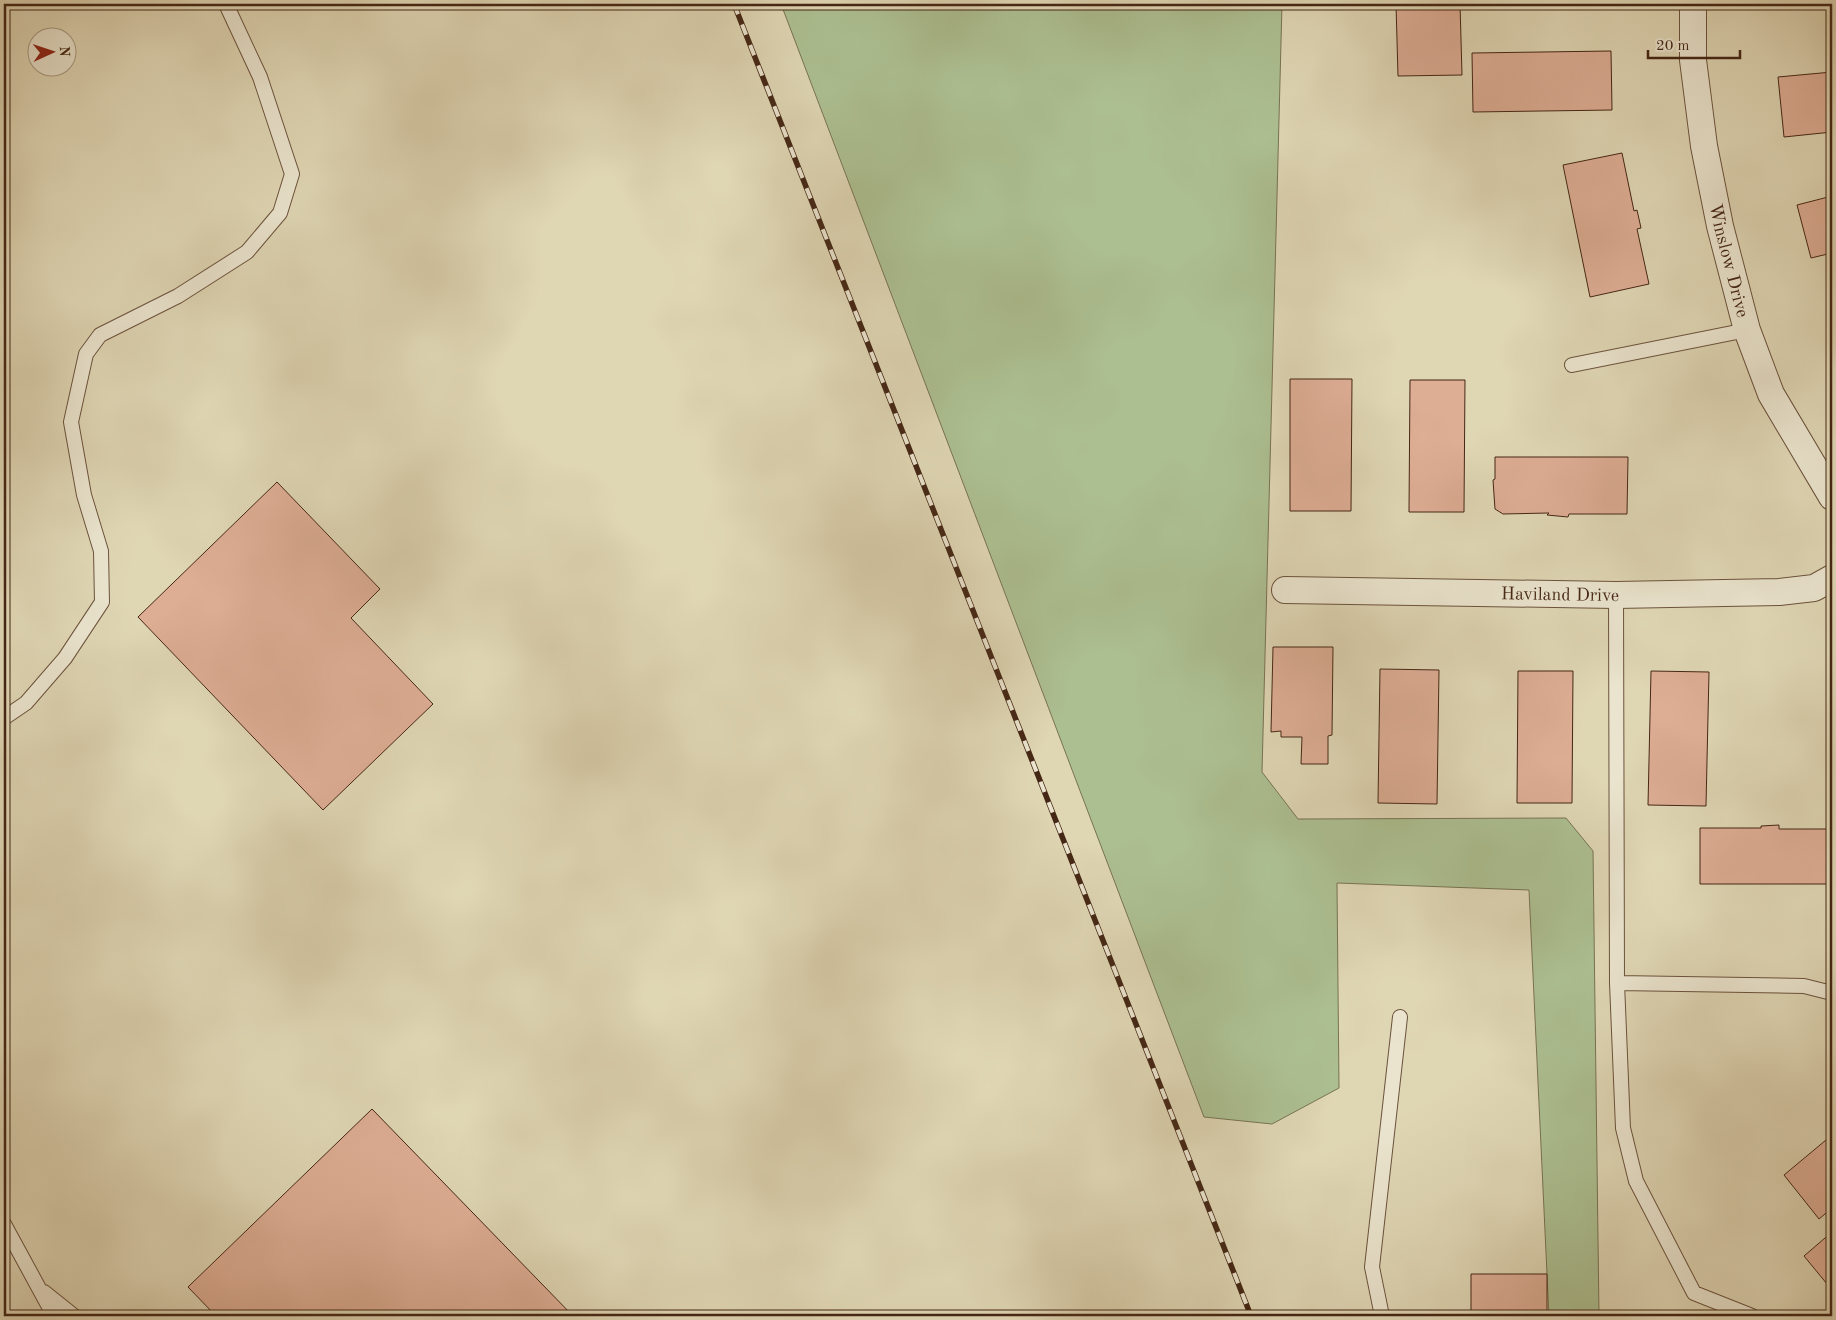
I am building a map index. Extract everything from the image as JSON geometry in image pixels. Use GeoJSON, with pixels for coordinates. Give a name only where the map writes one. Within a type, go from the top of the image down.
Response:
{"type":"FeatureCollection","features":[{"type":"Feature","properties":{"kind":"street","name":"Winslow Drive"},"geometry":{"type":"LineString","coordinates":[[1693,4],[1693,60],[1704,146],[1720,226],[1747,330],[1771,394],[1832,497]]}},
{"type":"Feature","properties":{"kind":"street","name":"Haviland Drive"},"geometry":{"type":"LineString","coordinates":[[1285,590],[1616,595],[1779,592],[1814,588],[1832,578]]}},
{"type":"Feature","properties":{"kind":"lane"},"geometry":{"type":"LineString","coordinates":[[4,718],[26,703],[65,658],[102,602],[101,551],[84,496],[70,422],[86,354],[100,335],[178,296],[247,252],[280,213],[288,189],[292,174],[284,147],[260,77],[226,4]]}},
{"type":"Feature","properties":{"kind":"lane"},"geometry":{"type":"LineString","coordinates":[[1572,365],[1747,330]]}},
{"type":"Feature","properties":{"kind":"lane"},"geometry":{"type":"LineString","coordinates":[[1616,595],[1617,983],[1623,1128],[1636,1181],[1694,1293],[1752,1316]]}},
{"type":"Feature","properties":{"kind":"lane"},"geometry":{"type":"LineString","coordinates":[[1617,983],[1804,986],[1832,992]]}},
{"type":"Feature","properties":{"kind":"lane"},"geometry":{"type":"LineString","coordinates":[[1382,1316],[1372,1267],[1400,1017]]}},
{"type":"Feature","properties":{"kind":"lane"},"geometry":{"type":"LineString","coordinates":[[4,1224],[54,1316]]}},
{"type":"Feature","properties":{"kind":"lane"},"geometry":{"type":"LineString","coordinates":[[40,1288],[74,1316]]}},
{"type":"Feature","properties":{"kind":"green space"},"geometry":{"type":"Polygon","coordinates":[[[781,4],[1282,4],[1262,772],[1298,819],[1566,818],[1593,851],[1599,1316],[1549,1316],[1529,890],[1337,883],[1339,1088],[1272,1124],[1204,1117],[781,4]]]}},
{"type":"Feature","properties":{"kind":"building"},"geometry":{"type":"Polygon","coordinates":[[[1396,4],[1460,4],[1462,75],[1398,76],[1396,4]]]}},
{"type":"Feature","properties":{"kind":"building"},"geometry":{"type":"Polygon","coordinates":[[[1611,51],[1612,110],[1473,112],[1472,53],[1611,51]]]}},
{"type":"Feature","properties":{"kind":"building"},"geometry":{"type":"Polygon","coordinates":[[[1832,72],[1832,132],[1784,137],[1778,77],[1832,72]]]}},
{"type":"Feature","properties":{"kind":"building"},"geometry":{"type":"Polygon","coordinates":[[[1622,153],[1634,211],[1637,210],[1641,228],[1637,229],[1649,284],[1590,297],[1563,165],[1622,153]]]}},
{"type":"Feature","properties":{"kind":"building"},"geometry":{"type":"Polygon","coordinates":[[[1832,196],[1832,253],[1811,258],[1797,205],[1832,196]]]}},
{"type":"Feature","properties":{"kind":"building"},"geometry":{"type":"Polygon","coordinates":[[[1290,379],[1352,379],[1351,511],[1290,511],[1290,379]]]}},
{"type":"Feature","properties":{"kind":"building"},"geometry":{"type":"Polygon","coordinates":[[[1410,380],[1465,380],[1464,512],[1409,512],[1410,380]]]}},
{"type":"Feature","properties":{"kind":"building"},"geometry":{"type":"Polygon","coordinates":[[[1495,457],[1628,457],[1627,514],[1569,514],[1568,517],[1547,515],[1549,513],[1503,514],[1495,509],[1493,480],[1495,479],[1495,457]]]}},
{"type":"Feature","properties":{"kind":"building"},"geometry":{"type":"Polygon","coordinates":[[[277,482],[380,589],[351,618],[433,704],[323,810],[138,617],[277,482]]]}},
{"type":"Feature","properties":{"kind":"building"},"geometry":{"type":"Polygon","coordinates":[[[1273,647],[1333,647],[1332,735],[1328,736],[1328,764],[1301,764],[1302,737],[1281,737],[1281,731],[1271,732],[1273,647]]]}},
{"type":"Feature","properties":{"kind":"building"},"geometry":{"type":"Polygon","coordinates":[[[1380,669],[1439,670],[1437,804],[1378,803],[1380,669]]]}},
{"type":"Feature","properties":{"kind":"building"},"geometry":{"type":"Polygon","coordinates":[[[1518,671],[1573,671],[1572,803],[1517,803],[1518,671]]]}},
{"type":"Feature","properties":{"kind":"building"},"geometry":{"type":"Polygon","coordinates":[[[1651,671],[1709,672],[1706,806],[1648,805],[1651,671]]]}},
{"type":"Feature","properties":{"kind":"building"},"geometry":{"type":"Polygon","coordinates":[[[1831,671],[1832,807],[1829,807],[1831,671]]]}},
{"type":"Feature","properties":{"kind":"building"},"geometry":{"type":"Polygon","coordinates":[[[1779,825],[1779,829],[1832,829],[1832,884],[1700,884],[1700,828],[1761,828],[1761,826],[1779,825]]]}},
{"type":"Feature","properties":{"kind":"building"},"geometry":{"type":"Polygon","coordinates":[[[372,1109],[573,1316],[216,1316],[188,1287],[372,1109]]]}},
{"type":"Feature","properties":{"kind":"building"},"geometry":{"type":"Polygon","coordinates":[[[1832,1135],[1832,1208],[1819,1219],[1784,1175],[1832,1135]]]}},
{"type":"Feature","properties":{"kind":"building"},"geometry":{"type":"Polygon","coordinates":[[[1832,1232],[1832,1290],[1804,1256],[1832,1232]]]}},
{"type":"Feature","properties":{"kind":"building"},"geometry":{"type":"Polygon","coordinates":[[[1471,1274],[1547,1274],[1547,1316],[1471,1316],[1471,1274]]]}},
{"type":"Feature","properties":{"kind":"railway"},"geometry":{"type":"LineString","coordinates":[[734,4],[1251,1316]]}}]}
